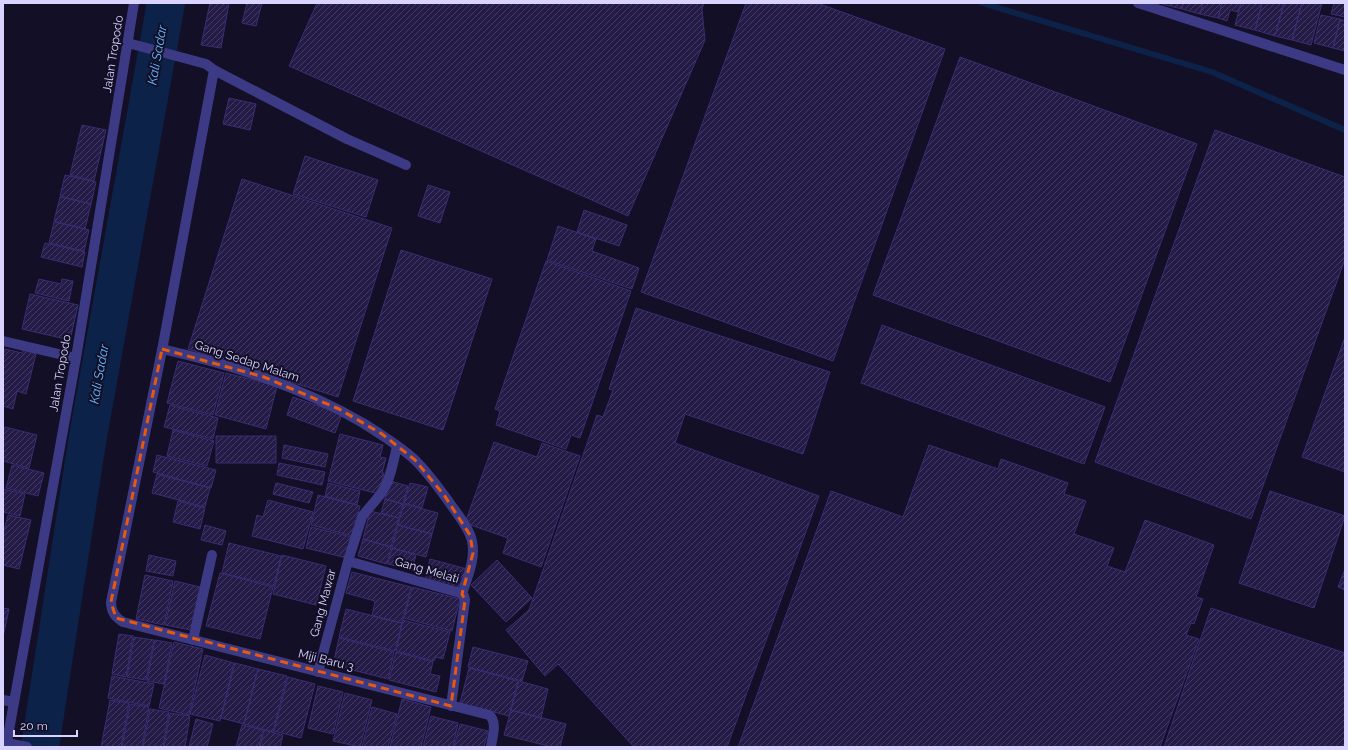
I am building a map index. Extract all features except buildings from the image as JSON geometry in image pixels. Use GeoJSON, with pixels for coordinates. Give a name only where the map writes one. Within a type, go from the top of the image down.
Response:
{"type":"FeatureCollection","features":[{"type":"Feature","properties":{"kind":"street","name":"Jalan Tropodo"},"geometry":{"type":"LineString","coordinates":[[7,745],[76,358],[134,3]]}},
{"type":"Feature","properties":{"kind":"street"},"geometry":{"type":"LineString","coordinates":[[1138,3],[1345,70]]}},
{"type":"Feature","properties":{"kind":"street"},"geometry":{"type":"LineString","coordinates":[[128,43],[210,67],[348,139],[406,165]]}},
{"type":"Feature","properties":{"kind":"street"},"geometry":{"type":"LineString","coordinates":[[162,349],[210,67]]}},
{"type":"Feature","properties":{"kind":"street"},"geometry":{"type":"LineString","coordinates":[[3,341],[76,358]]}},
{"type":"Feature","properties":{"kind":"street","name":"Gang Sedap Malam"},"geometry":{"type":"LineString","coordinates":[[162,349],[264,377],[298,390],[339,409],[382,434],[415,460],[444,495],[470,535],[473,553],[462,594]]}},
{"type":"Feature","properties":{"kind":"street","name":"Miji Baru 3"},"geometry":{"type":"LineString","coordinates":[[162,349],[111,602],[111,608],[116,618],[123,622],[489,715],[494,722],[491,747]]}},
{"type":"Feature","properties":{"kind":"street","name":"Gang Mawar"},"geometry":{"type":"LineString","coordinates":[[318,672],[362,517],[383,492],[397,446]]}},
{"type":"Feature","properties":{"kind":"street"},"geometry":{"type":"LineString","coordinates":[[193,640],[212,555]]}},
{"type":"Feature","properties":{"kind":"street","name":"Gang Melati"},"geometry":{"type":"LineString","coordinates":[[348,563],[462,594],[465,600],[451,706]]}},
{"type":"Feature","properties":{"kind":"street"},"geometry":{"type":"LineString","coordinates":[[3,700],[14,702]]}},
{"type":"Feature","properties":{"kind":"street"},"geometry":{"type":"LineString","coordinates":[[7,745],[27,747]]}},
{"type":"Feature","properties":{"kind":"highlighted area"},"geometry":{"type":"Polygon","coordinates":[[[162,349],[264,377],[339,409],[382,434],[415,460],[444,495],[470,535],[473,553],[462,594],[465,600],[451,706],[116,618],[111,602],[162,349]]]}},
{"type":"Feature","properties":{"kind":"waterway","name":"Kali Sadar"},"geometry":{"type":"LineString","coordinates":[[40,747],[87,442],[166,3]]}},
{"type":"Feature","properties":{"kind":"waterway"},"geometry":{"type":"LineString","coordinates":[[982,3],[1212,72],[1345,130]]}}]}
